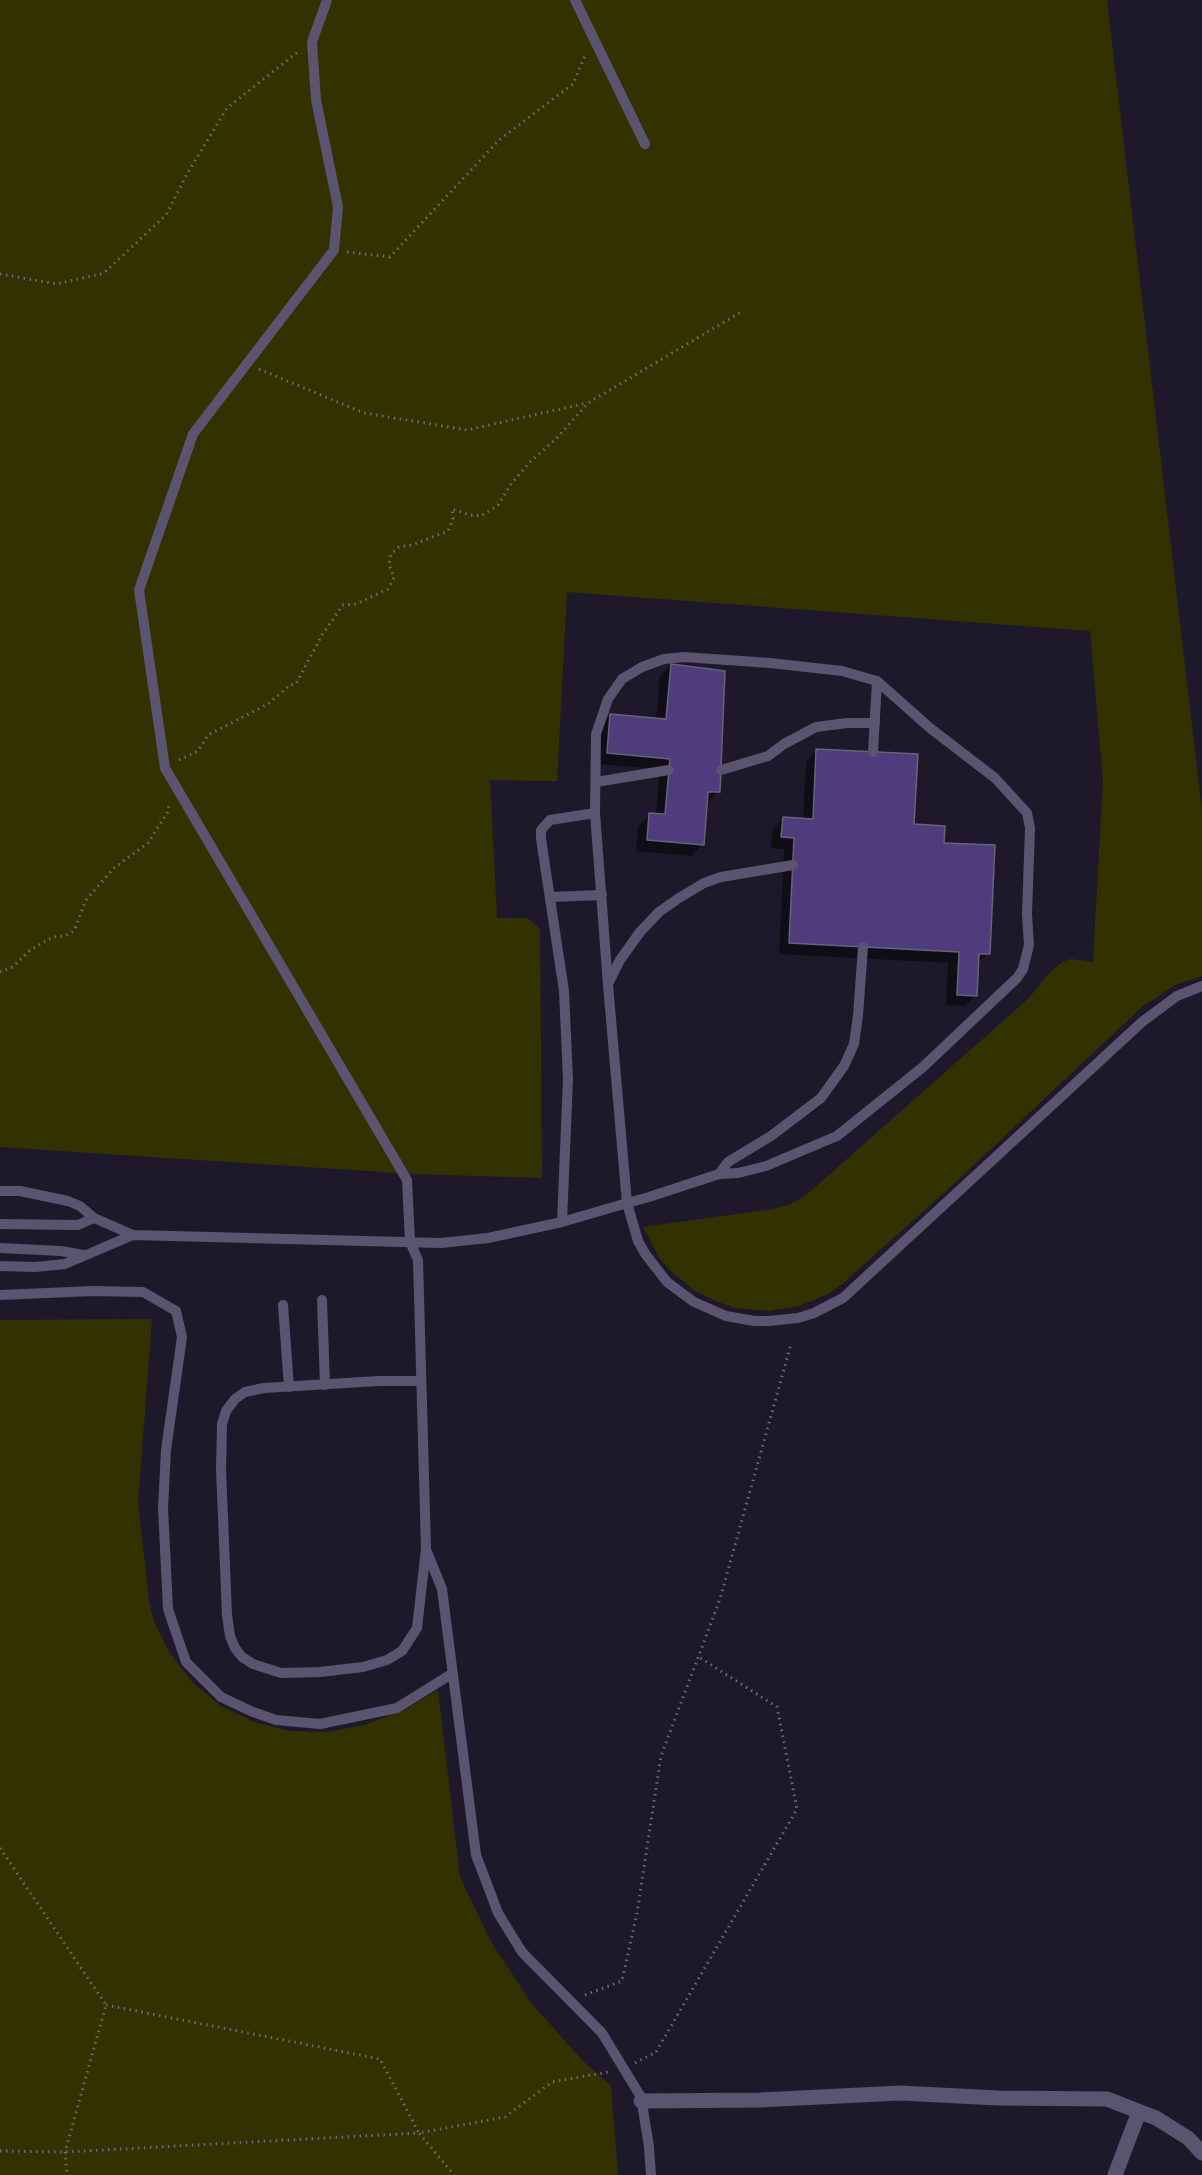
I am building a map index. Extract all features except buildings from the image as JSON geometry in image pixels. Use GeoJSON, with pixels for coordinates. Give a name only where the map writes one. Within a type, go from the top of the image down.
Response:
{"type":"FeatureCollection","features":[{"type":"Feature","properties":{"kind":"street"},"geometry":{"type":"LineString","coordinates":[[641,2101],[760,2100],[900,2093],[998,2098],[1107,2099],[1156,2118],[1188,2138],[1202,2153]]}},
{"type":"Feature","properties":{"kind":"street"},"geometry":{"type":"LineString","coordinates":[[1115,2175],[1139,2112]]}},
{"type":"Feature","properties":{"kind":"lane"},"geometry":{"type":"LineString","coordinates":[[327,0],[312,42],[316,100],[338,207],[334,250],[193,434],[139,590],[165,768],[407,1180],[410,1242],[418,1260],[426,1549],[417,1628],[402,1651],[387,1660],[363,1667],[320,1672],[281,1672],[266,1669],[242,1657],[230,1636],[227,1615],[221,1468],[222,1424],[226,1411],[235,1399],[245,1392],[264,1388],[379,1381],[420,1381]]}},
{"type":"Feature","properties":{"kind":"lane"},"geometry":{"type":"LineString","coordinates":[[575,0],[645,144]]}},
{"type":"Feature","properties":{"kind":"lane"},"geometry":{"type":"LineString","coordinates":[[0,1191],[41,1194],[68,1201],[80,1206],[94,1218],[133,1235],[441,1243],[488,1238],[562,1222],[627,1203],[719,1174],[738,1173],[766,1166],[809,1150],[837,1136],[923,1067],[1017,978],[1026,959],[1029,945],[1027,914],[1030,828],[1027,813],[995,778],[930,728],[877,681],[842,670],[684,657],[664,659],[642,667],[622,679],[608,699],[596,734],[595,813],[627,1203],[638,1241],[646,1256],[668,1282],[694,1302],[726,1316],[754,1321],[784,1320],[814,1313],[828,1306],[855,1288],[1142,1022],[1177,996],[1202,986]]}},
{"type":"Feature","properties":{"kind":"lane"},"geometry":{"type":"LineString","coordinates":[[873,752],[877,681]]}},
{"type":"Feature","properties":{"kind":"lane"},"geometry":{"type":"LineString","coordinates":[[721,770],[768,756],[784,744],[816,727],[847,723],[875,723]]}},
{"type":"Feature","properties":{"kind":"lane"},"geometry":{"type":"LineString","coordinates":[[597,782],[669,770]]}},
{"type":"Feature","properties":{"kind":"lane"},"geometry":{"type":"LineString","coordinates":[[562,1222],[568,1079],[564,992],[541,830],[550,820],[595,813]]}},
{"type":"Feature","properties":{"kind":"lane"},"geometry":{"type":"LineString","coordinates":[[608,985],[620,960],[640,932],[659,912],[679,898],[704,883],[721,877],[793,865]]}},
{"type":"Feature","properties":{"kind":"lane"},"geometry":{"type":"LineString","coordinates":[[550,897],[603,896]]}},
{"type":"Feature","properties":{"kind":"lane"},"geometry":{"type":"LineString","coordinates":[[719,1174],[728,1162],[771,1136],[820,1098],[844,1066],[854,1044],[863,947]]}},
{"type":"Feature","properties":{"kind":"lane"},"geometry":{"type":"LineString","coordinates":[[0,1224],[78,1225],[94,1218]]}},
{"type":"Feature","properties":{"kind":"lane"},"geometry":{"type":"LineString","coordinates":[[0,1266],[59,1265],[133,1235]]}},
{"type":"Feature","properties":{"kind":"lane"},"geometry":{"type":"LineString","coordinates":[[0,1248],[61,1251],[82,1255]]}},
{"type":"Feature","properties":{"kind":"lane"},"geometry":{"type":"LineString","coordinates":[[0,1295],[93,1291],[143,1292],[176,1311],[182,1337],[166,1450],[163,1508],[168,1609],[186,1662],[221,1697],[276,1720],[320,1724],[397,1708],[453,1673]]}},
{"type":"Feature","properties":{"kind":"lane"},"geometry":{"type":"LineString","coordinates":[[322,1300],[325,1385]]}},
{"type":"Feature","properties":{"kind":"lane"},"geometry":{"type":"LineString","coordinates":[[283,1305],[289,1387]]}},
{"type":"Feature","properties":{"kind":"lane"},"geometry":{"type":"LineString","coordinates":[[426,1549],[442,1589],[476,1855],[498,1913],[522,1952],[572,2000],[602,2033],[641,2097],[651,2175]]}},
{"type":"Feature","properties":{"kind":"path"},"geometry":{"type":"LineString","coordinates":[[334,250],[390,257],[499,140],[573,84],[593,36]]}},
{"type":"Feature","properties":{"kind":"path"},"geometry":{"type":"LineString","coordinates":[[0,274],[57,284],[104,273],[166,214],[227,108],[312,42]]}},
{"type":"Feature","properties":{"kind":"path"},"geometry":{"type":"LineString","coordinates":[[165,768],[198,751],[208,735],[268,704],[290,685],[296,684],[322,636],[343,606],[356,604],[388,589],[394,578],[390,564],[391,554],[399,548],[448,531],[453,519],[453,509],[481,516],[498,505],[510,484],[557,438],[588,403],[741,312]]}},
{"type":"Feature","properties":{"kind":"path"},"geometry":{"type":"LineString","coordinates":[[246,364],[364,413],[467,430],[588,403]]}},
{"type":"Feature","properties":{"kind":"path"},"geometry":{"type":"LineString","coordinates":[[0,972],[13,967],[30,950],[53,938],[65,936],[74,931],[86,900],[99,884],[114,868],[148,843],[169,810],[168,800]]}},
{"type":"Feature","properties":{"kind":"path"},"geometry":{"type":"LineString","coordinates":[[572,2000],[622,1981],[637,1912],[661,1756],[720,1599],[791,1344]]}},
{"type":"Feature","properties":{"kind":"path"},"geometry":{"type":"LineString","coordinates":[[0,1848],[106,2005],[65,2152],[67,2175]]}},
{"type":"Feature","properties":{"kind":"path"},"geometry":{"type":"LineString","coordinates":[[0,2151],[65,2152],[419,2133],[454,2175]]}},
{"type":"Feature","properties":{"kind":"shaded area"},"geometry":{"type":"Polygon","coordinates":[[[0,0],[1107,0],[1202,811],[1202,976],[1175,985],[1142,1007],[946,1191],[828,1294],[799,1306],[768,1311],[736,1308],[695,1291],[660,1259],[643,1227],[774,1209],[804,1197],[1028,999],[1050,972],[1062,962],[1071,959],[1093,962],[1103,780],[1090,631],[567,592],[557,781],[490,780],[497,918],[527,918],[540,929],[542,1178],[413,1174],[0,1147],[0,0]]]}},
{"type":"Feature","properties":{"kind":"shaded area"},"geometry":{"type":"Polygon","coordinates":[[[152,1319],[138,1503],[149,1600],[153,1619],[169,1652],[192,1682],[221,1706],[254,1722],[290,1731],[327,1732],[364,1725],[403,1711],[438,1690],[460,1877],[491,1942],[532,2004],[582,2060],[611,2086],[618,2175],[0,2175],[0,1320],[152,1319]]]}}]}
